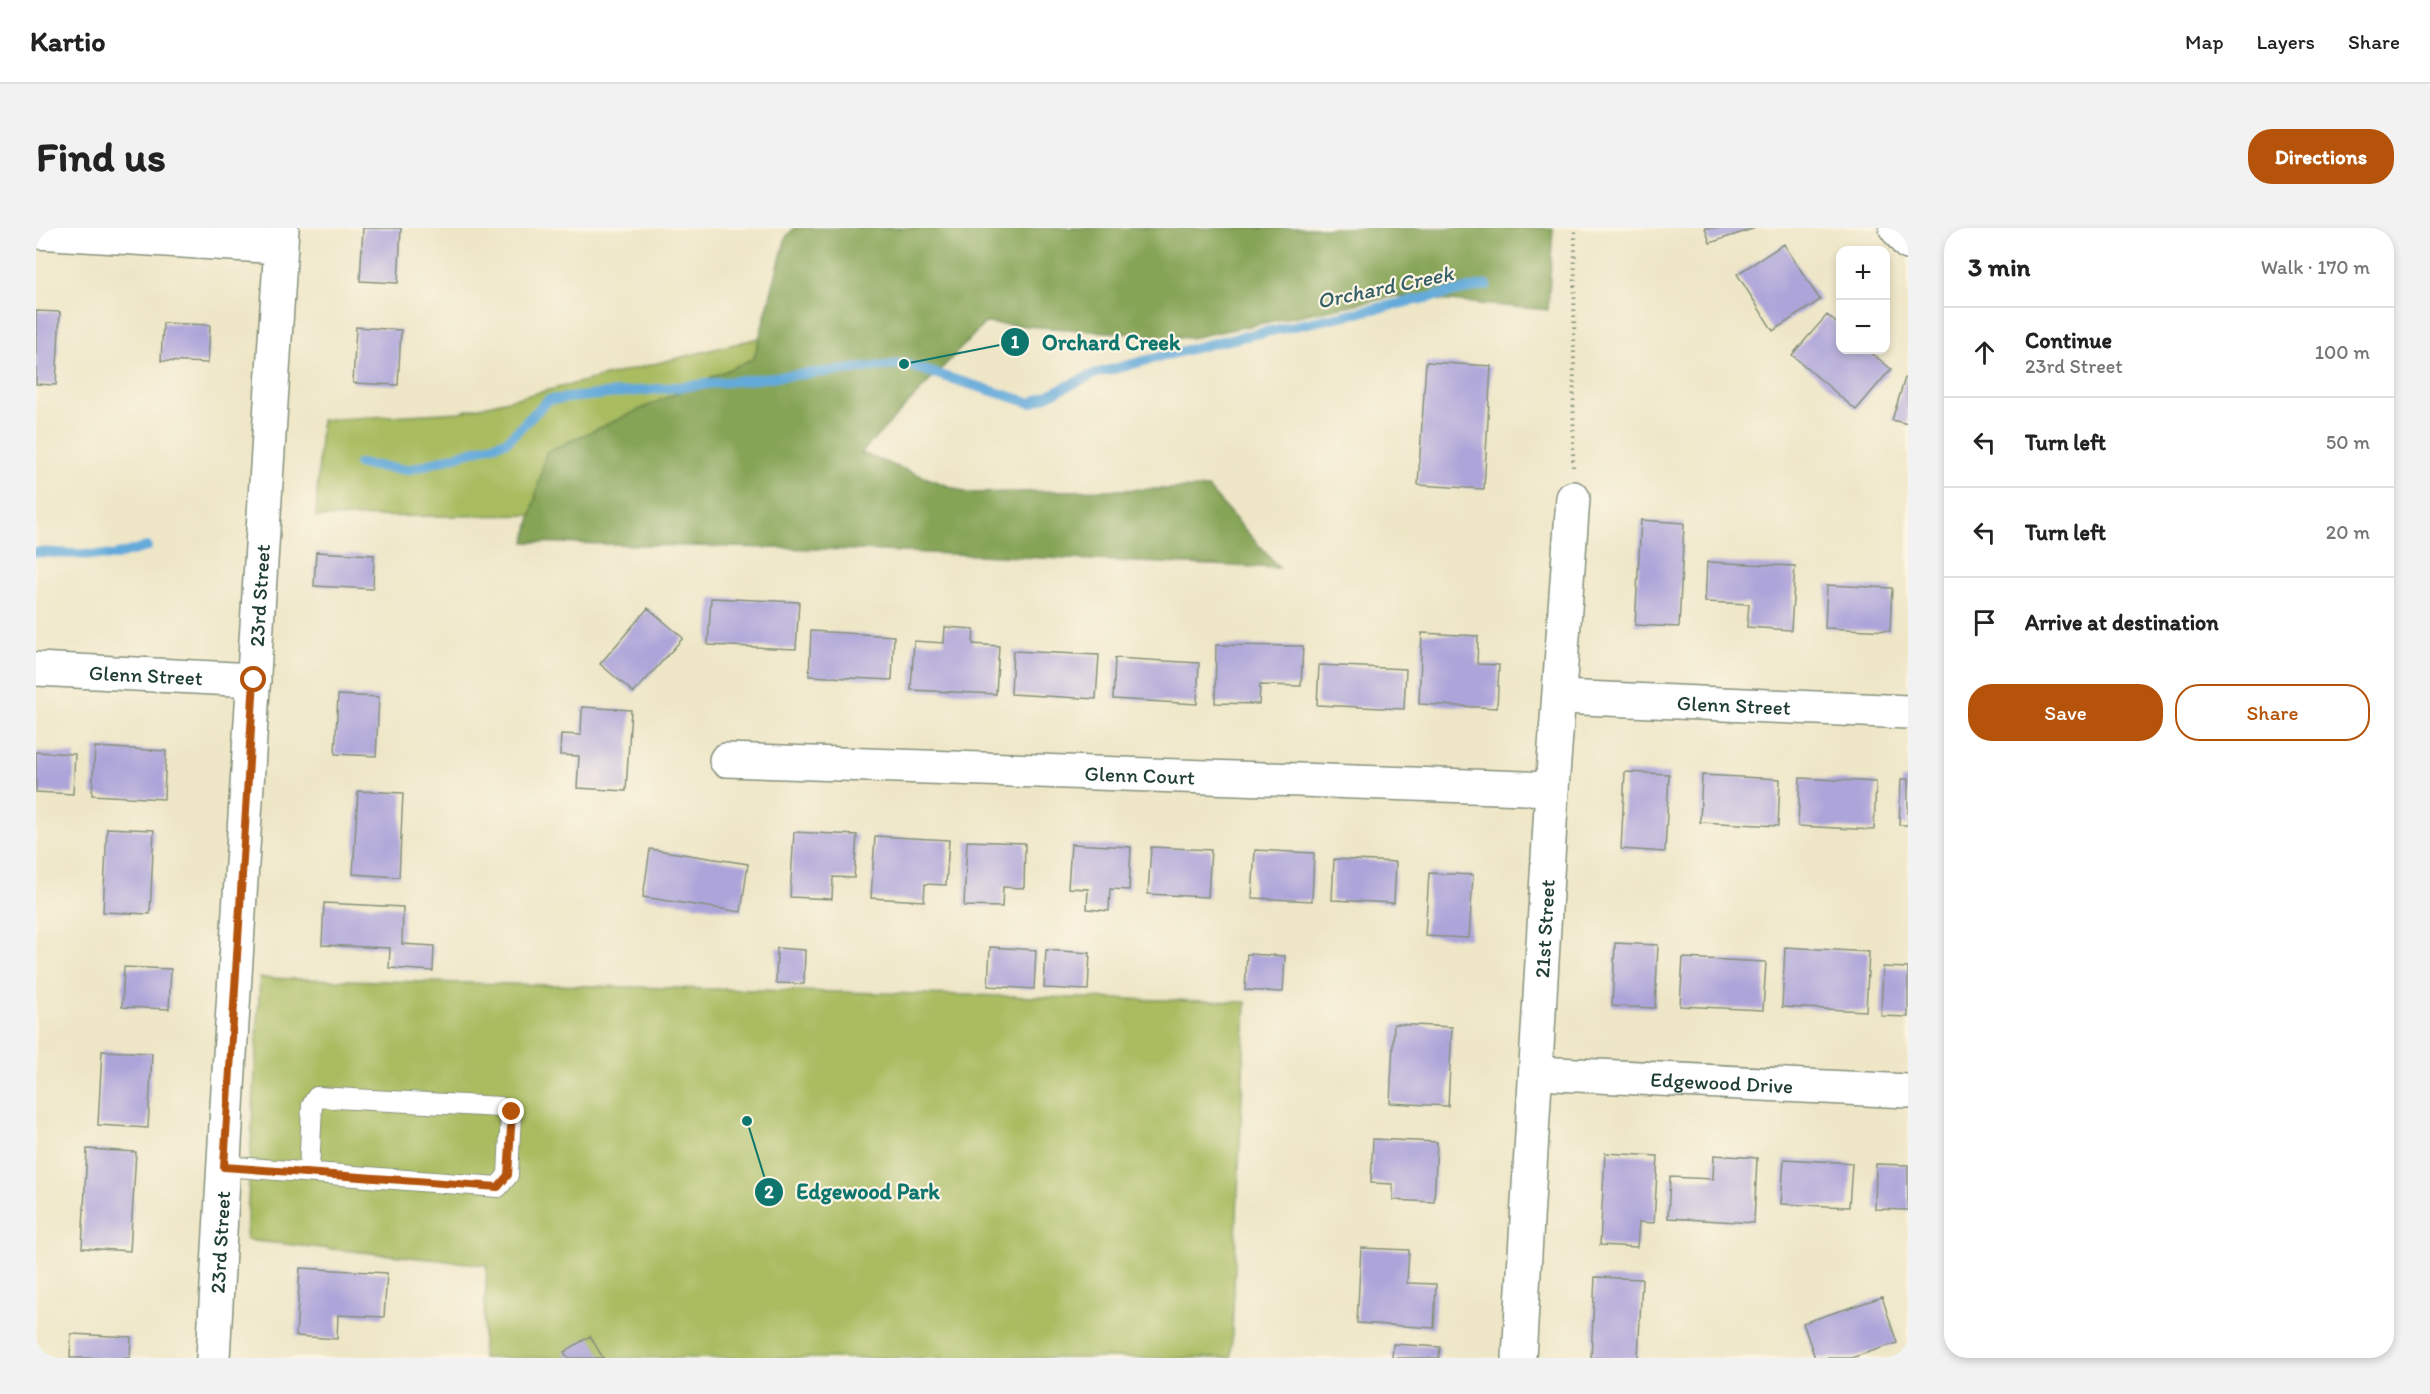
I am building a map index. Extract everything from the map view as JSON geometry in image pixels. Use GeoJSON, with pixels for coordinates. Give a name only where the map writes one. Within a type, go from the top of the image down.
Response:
{"type":"FeatureCollection","features":[{"type":"Feature","properties":{"kind":"street"},"geometry":{"type":"LineString","coordinates":[[1896,228],[1908,243]]}},
{"type":"Feature","properties":{"kind":"street"},"geometry":{"type":"LineString","coordinates":[[36,232],[281,237]]}},
{"type":"Feature","properties":{"kind":"street","name":"23rd Street"},"geometry":{"type":"LineString","coordinates":[[213,1358],[281,237]]}},
{"type":"Feature","properties":{"kind":"street","name":"21st Street"},"geometry":{"type":"LineString","coordinates":[[1519,1358],[1552,789],[1573,498]]}},
{"type":"Feature","properties":{"kind":"street","name":"Glenn Street"},"geometry":{"type":"LineString","coordinates":[[36,669],[254,680]]}},
{"type":"Feature","properties":{"kind":"street","name":"Glenn Street"},"geometry":{"type":"LineString","coordinates":[[1560,697],[1908,712]]}},
{"type":"Feature","properties":{"kind":"street","name":"Glenn Court"},"geometry":{"type":"LineString","coordinates":[[726,759],[1552,789]]}},
{"type":"Feature","properties":{"kind":"street","name":"Edgewood Drive"},"geometry":{"type":"LineString","coordinates":[[1536,1073],[1908,1091]]}},
{"type":"Feature","properties":{"kind":"lane"},"geometry":{"type":"LineString","coordinates":[[224,1167],[498,1187],[508,1175],[512,1112],[500,1107],[317,1097],[312,1105],[309,1172]]}},
{"type":"Feature","properties":{"kind":"path"},"geometry":{"type":"LineString","coordinates":[[1573,498],[1575,228]]}},
{"type":"Feature","properties":{"kind":"green space"},"geometry":{"type":"Polygon","coordinates":[[[794,228],[1553,228],[1548,310],[1395,296],[1190,338],[985,323],[861,453],[967,493],[1208,488],[1279,568],[859,550],[525,542],[546,452],[754,358],[786,237],[794,228]]]}},
{"type":"Feature","properties":{"kind":"green space"},"geometry":{"type":"Polygon","coordinates":[[[827,321],[558,515],[316,517],[321,420],[460,412],[827,321]]]}},
{"type":"Feature","properties":{"kind":"green space"},"geometry":{"type":"Polygon","coordinates":[[[260,978],[1246,1002],[1231,1358],[482,1358],[487,1265],[246,1240],[260,978]]]}},
{"type":"Feature","properties":{"kind":"building"},"geometry":{"type":"Polygon","coordinates":[[[363,228],[401,228],[398,283],[360,281],[363,228]]]}},
{"type":"Feature","properties":{"kind":"building"},"geometry":{"type":"Polygon","coordinates":[[[1705,228],[1755,228],[1710,243],[1705,228]]]}},
{"type":"Feature","properties":{"kind":"building"},"geometry":{"type":"Polygon","coordinates":[[[1784,244],[1820,300],[1773,331],[1737,274],[1784,244]]]}},
{"type":"Feature","properties":{"kind":"building"},"geometry":{"type":"Polygon","coordinates":[[[36,311],[60,312],[56,385],[36,384],[36,311]]]}},
{"type":"Feature","properties":{"kind":"building"},"geometry":{"type":"Polygon","coordinates":[[[1827,315],[1836,323],[1836,354],[1873,354],[1891,369],[1856,410],[1792,355],[1827,315]]]}},
{"type":"Feature","properties":{"kind":"building"},"geometry":{"type":"Polygon","coordinates":[[[163,323],[210,325],[208,363],[161,361],[163,323]]]}},
{"type":"Feature","properties":{"kind":"building"},"geometry":{"type":"Polygon","coordinates":[[[356,327],[401,330],[398,385],[353,383],[356,327]]]}},
{"type":"Feature","properties":{"kind":"building"},"geometry":{"type":"Polygon","coordinates":[[[1426,362],[1491,366],[1484,489],[1418,485],[1426,362]]]}},
{"type":"Feature","properties":{"kind":"building"},"geometry":{"type":"Polygon","coordinates":[[[1905,378],[1908,379],[1908,424],[1892,420],[1905,378]]]}},
{"type":"Feature","properties":{"kind":"building"},"geometry":{"type":"Polygon","coordinates":[[[1641,520],[1684,523],[1679,627],[1635,625],[1641,520]]]}},
{"type":"Feature","properties":{"kind":"building"},"geometry":{"type":"Polygon","coordinates":[[[316,552],[374,555],[373,589],[314,586],[316,552]]]}},
{"type":"Feature","properties":{"kind":"building"},"geometry":{"type":"Polygon","coordinates":[[[1707,562],[1795,566],[1791,630],[1747,627],[1749,604],[1705,602],[1707,562]]]}},
{"type":"Feature","properties":{"kind":"building"},"geometry":{"type":"Polygon","coordinates":[[[1827,585],[1892,588],[1890,631],[1825,628],[1827,585]]]}},
{"type":"Feature","properties":{"kind":"building"},"geometry":{"type":"Polygon","coordinates":[[[711,598],[799,602],[796,649],[708,645],[711,598]]]}},
{"type":"Feature","properties":{"kind":"building"},"geometry":{"type":"Polygon","coordinates":[[[648,608],[683,638],[634,693],[600,664],[648,608]]]}},
{"type":"Feature","properties":{"kind":"building"},"geometry":{"type":"Polygon","coordinates":[[[945,627],[974,629],[973,644],[999,646],[996,694],[911,690],[914,641],[944,643],[945,627]]]}},
{"type":"Feature","properties":{"kind":"building"},"geometry":{"type":"Polygon","coordinates":[[[811,631],[894,636],[892,680],[809,676],[811,631]]]}},
{"type":"Feature","properties":{"kind":"building"},"geometry":{"type":"Polygon","coordinates":[[[1422,633],[1478,636],[1477,664],[1499,665],[1497,708],[1419,704],[1422,633]]]}},
{"type":"Feature","properties":{"kind":"building"},"geometry":{"type":"Polygon","coordinates":[[[1216,645],[1303,646],[1301,686],[1260,685],[1259,704],[1215,703],[1216,645]]]}},
{"type":"Feature","properties":{"kind":"building"},"geometry":{"type":"Polygon","coordinates":[[[1013,651],[1099,655],[1096,699],[1011,694],[1013,651]]]}},
{"type":"Feature","properties":{"kind":"building"},"geometry":{"type":"Polygon","coordinates":[[[1115,658],[1199,663],[1197,704],[1113,699],[1115,658]]]}},
{"type":"Feature","properties":{"kind":"building"},"geometry":{"type":"Polygon","coordinates":[[[1319,665],[1406,669],[1404,709],[1317,705],[1319,665]]]}},
{"type":"Feature","properties":{"kind":"building"},"geometry":{"type":"Polygon","coordinates":[[[338,695],[379,697],[376,756],[335,754],[338,695]]]}},
{"type":"Feature","properties":{"kind":"building"},"geometry":{"type":"Polygon","coordinates":[[[582,707],[631,710],[626,791],[577,788],[579,756],[560,755],[561,734],[581,735],[582,707]]]}},
{"type":"Feature","properties":{"kind":"building"},"geometry":{"type":"Polygon","coordinates":[[[95,747],[166,751],[164,799],[92,795],[95,747]]]}},
{"type":"Feature","properties":{"kind":"building"},"geometry":{"type":"Polygon","coordinates":[[[36,752],[75,754],[73,794],[36,792],[36,752]]]}},
{"type":"Feature","properties":{"kind":"building"},"geometry":{"type":"Polygon","coordinates":[[[1625,772],[1669,774],[1665,852],[1621,849],[1625,772]]]}},
{"type":"Feature","properties":{"kind":"building"},"geometry":{"type":"Polygon","coordinates":[[[1702,775],[1780,779],[1778,826],[1700,822],[1702,775]]]}},
{"type":"Feature","properties":{"kind":"building"},"geometry":{"type":"Polygon","coordinates":[[[1800,778],[1876,782],[1874,830],[1798,826],[1800,778]]]}},
{"type":"Feature","properties":{"kind":"building"},"geometry":{"type":"Polygon","coordinates":[[[1901,779],[1908,779],[1908,825],[1899,825],[1901,779]]]}},
{"type":"Feature","properties":{"kind":"building"},"geometry":{"type":"Polygon","coordinates":[[[358,791],[403,793],[399,877],[353,874],[358,791]]]}},
{"type":"Feature","properties":{"kind":"building"},"geometry":{"type":"Polygon","coordinates":[[[107,828],[154,830],[150,914],[103,912],[107,828]]]}},
{"type":"Feature","properties":{"kind":"building"},"geometry":{"type":"Polygon","coordinates":[[[794,832],[857,835],[854,878],[833,877],[832,899],[790,897],[794,832]]]}},
{"type":"Feature","properties":{"kind":"building"},"geometry":{"type":"Polygon","coordinates":[[[875,836],[949,840],[946,885],[925,884],[924,901],[871,898],[875,836]]]}},
{"type":"Feature","properties":{"kind":"building"},"geometry":{"type":"Polygon","coordinates":[[[967,841],[1025,843],[1024,888],[1003,887],[1002,907],[964,906],[967,841]]]}},
{"type":"Feature","properties":{"kind":"building"},"geometry":{"type":"Polygon","coordinates":[[[1071,844],[1131,847],[1129,890],[1110,889],[1109,911],[1087,909],[1088,889],[1068,888],[1071,844]]]}},
{"type":"Feature","properties":{"kind":"building"},"geometry":{"type":"Polygon","coordinates":[[[1151,847],[1211,850],[1208,897],[1148,894],[1151,847]]]}},
{"type":"Feature","properties":{"kind":"building"},"geometry":{"type":"Polygon","coordinates":[[[650,849],[748,864],[741,912],[643,897],[650,849]]]}},
{"type":"Feature","properties":{"kind":"building"},"geometry":{"type":"Polygon","coordinates":[[[1255,850],[1314,853],[1312,901],[1252,898],[1255,850]]]}},
{"type":"Feature","properties":{"kind":"building"},"geometry":{"type":"Polygon","coordinates":[[[1334,859],[1396,862],[1394,903],[1332,900],[1334,859]]]}},
{"type":"Feature","properties":{"kind":"building"},"geometry":{"type":"Polygon","coordinates":[[[1429,873],[1473,875],[1469,938],[1425,936],[1429,873]]]}},
{"type":"Feature","properties":{"kind":"building"},"geometry":{"type":"Polygon","coordinates":[[[324,903],[403,907],[402,944],[434,946],[433,971],[389,968],[390,948],[322,945],[324,903]]]}},
{"type":"Feature","properties":{"kind":"building"},"geometry":{"type":"Polygon","coordinates":[[[1615,943],[1658,945],[1655,1008],[1612,1006],[1615,943]]]}},
{"type":"Feature","properties":{"kind":"building"},"geometry":{"type":"Polygon","coordinates":[[[990,947],[1036,950],[1034,989],[988,986],[990,947]]]}},
{"type":"Feature","properties":{"kind":"building"},"geometry":{"type":"Polygon","coordinates":[[[1785,947],[1869,952],[1866,1011],[1782,1007],[1785,947]]]}},
{"type":"Feature","properties":{"kind":"building"},"geometry":{"type":"Polygon","coordinates":[[[777,948],[805,950],[804,984],[776,983],[777,948]]]}},
{"type":"Feature","properties":{"kind":"building"},"geometry":{"type":"Polygon","coordinates":[[[1046,950],[1090,953],[1088,990],[1044,988],[1046,950]]]}},
{"type":"Feature","properties":{"kind":"building"},"geometry":{"type":"Polygon","coordinates":[[[1247,954],[1285,956],[1283,992],[1245,990],[1247,954]]]}},
{"type":"Feature","properties":{"kind":"building"},"geometry":{"type":"Polygon","coordinates":[[[1683,958],[1766,962],[1763,1010],[1680,1006],[1683,958]]]}},
{"type":"Feature","properties":{"kind":"building"},"geometry":{"type":"Polygon","coordinates":[[[124,967],[171,969],[169,1009],[122,1007],[124,967]]]}},
{"type":"Feature","properties":{"kind":"building"},"geometry":{"type":"Polygon","coordinates":[[[1883,967],[1908,968],[1908,1017],[1881,1016],[1883,967]]]}},
{"type":"Feature","properties":{"kind":"building"},"geometry":{"type":"Polygon","coordinates":[[[1394,1024],[1452,1027],[1448,1106],[1390,1103],[1394,1024]]]}},
{"type":"Feature","properties":{"kind":"building"},"geometry":{"type":"Polygon","coordinates":[[[102,1051],[152,1053],[148,1128],[98,1125],[102,1051]]]}},
{"type":"Feature","properties":{"kind":"building"},"geometry":{"type":"Polygon","coordinates":[[[1373,1139],[1437,1142],[1434,1202],[1393,1200],[1393,1184],[1371,1183],[1373,1139]]]}},
{"type":"Feature","properties":{"kind":"building"},"geometry":{"type":"Polygon","coordinates":[[[87,1149],[136,1152],[130,1251],[82,1248],[87,1149]]]}},
{"type":"Feature","properties":{"kind":"building"},"geometry":{"type":"Polygon","coordinates":[[[1605,1153],[1658,1156],[1654,1223],[1639,1222],[1637,1247],[1600,1245],[1605,1153]]]}},
{"type":"Feature","properties":{"kind":"building"},"geometry":{"type":"Polygon","coordinates":[[[1714,1155],[1757,1158],[1754,1223],[1668,1218],[1670,1177],[1713,1179],[1714,1155]]]}},
{"type":"Feature","properties":{"kind":"building"},"geometry":{"type":"Polygon","coordinates":[[[1784,1159],[1852,1163],[1849,1207],[1781,1204],[1784,1159]]]}},
{"type":"Feature","properties":{"kind":"building"},"geometry":{"type":"Polygon","coordinates":[[[1876,1164],[1908,1165],[1908,1210],[1875,1209],[1876,1164]]]}},
{"type":"Feature","properties":{"kind":"building"},"geometry":{"type":"Polygon","coordinates":[[[1361,1248],[1409,1250],[1407,1283],[1436,1284],[1434,1328],[1357,1323],[1361,1248]]]}},
{"type":"Feature","properties":{"kind":"building"},"geometry":{"type":"Polygon","coordinates":[[[300,1268],[387,1273],[384,1317],[338,1315],[337,1339],[296,1336],[300,1268]]]}},
{"type":"Feature","properties":{"kind":"building"},"geometry":{"type":"Polygon","coordinates":[[[1595,1277],[1642,1279],[1638,1358],[1591,1358],[1595,1277]]]}},
{"type":"Feature","properties":{"kind":"building"},"geometry":{"type":"Polygon","coordinates":[[[1882,1297],[1897,1343],[1851,1358],[1815,1358],[1803,1323],[1882,1297]]]}},
{"type":"Feature","properties":{"kind":"building"},"geometry":{"type":"Polygon","coordinates":[[[71,1334],[131,1337],[130,1358],[70,1358],[71,1334]]]}},
{"type":"Feature","properties":{"kind":"building"},"geometry":{"type":"Polygon","coordinates":[[[590,1336],[603,1358],[568,1358],[564,1352],[590,1336]]]}},
{"type":"Feature","properties":{"kind":"building"},"geometry":{"type":"Polygon","coordinates":[[[1393,1344],[1440,1347],[1439,1358],[1392,1358],[1393,1344]]]}},
{"type":"Feature","properties":{"kind":"waterway","name":"Orchard Creek"},"geometry":{"type":"LineString","coordinates":[[359,464],[408,470],[507,441],[548,400],[904,364],[1031,403],[1094,374],[1218,342],[1487,285]]}},
{"type":"Feature","properties":{"kind":"waterway","name":"Orchard Creek"},"geometry":{"type":"LineString","coordinates":[[36,552],[113,556],[147,547]]}},
{"type":"Feature","properties":{"kind":"place","name":"Orchard Creek"},"geometry":{"type":"Point","coordinates":[904,364]}},
{"type":"Feature","properties":{"kind":"place","name":"Edgewood Park"},"geometry":{"type":"Point","coordinates":[747,1121]}},
{"type":"Feature","properties":{"kind":"route"},"geometry":{"type":"LineString","coordinates":[[254,680],[224,1167],[498,1187],[508,1175],[512,1112]]}}]}
